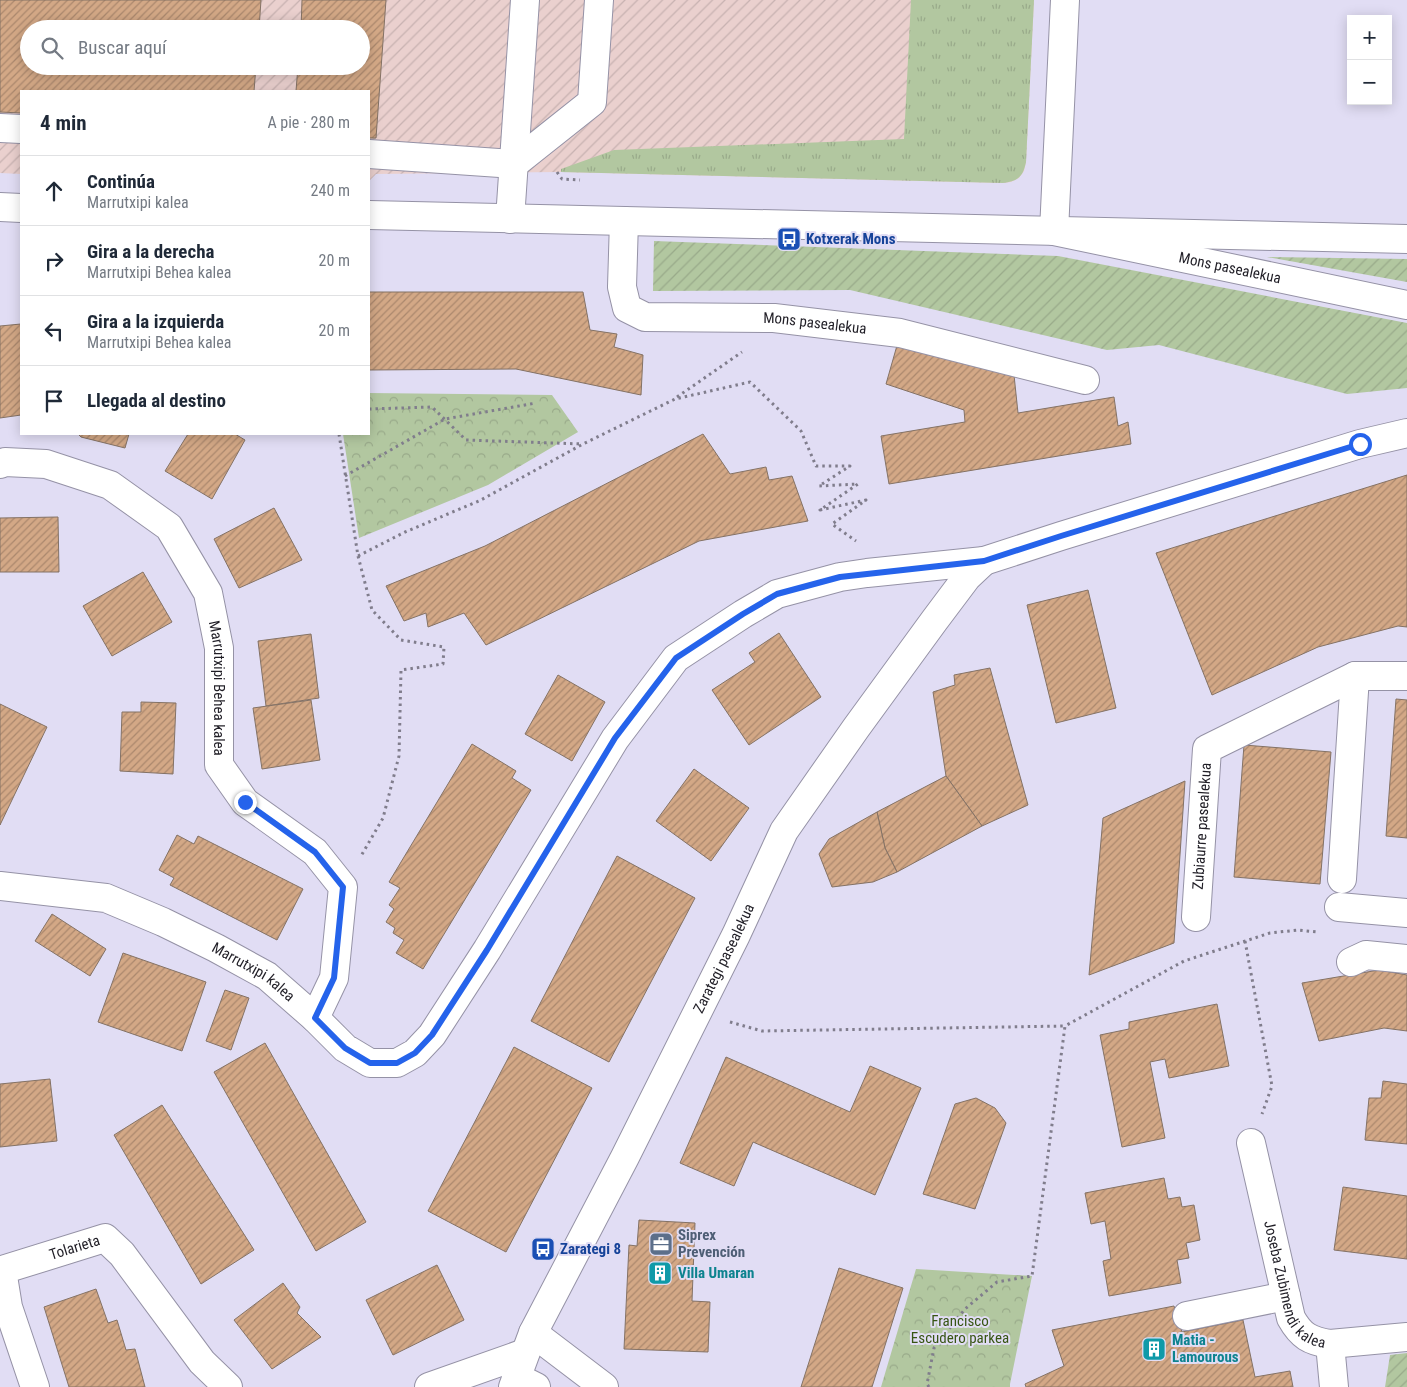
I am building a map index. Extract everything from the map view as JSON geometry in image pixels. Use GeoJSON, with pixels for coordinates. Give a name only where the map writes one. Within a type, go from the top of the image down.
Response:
{"type":"FeatureCollection","features":[{"type":"Feature","properties":{"kind":"street"},"geometry":{"type":"LineString","coordinates":[[510,218],[525,0]]}},
{"type":"Feature","properties":{"kind":"street"},"geometry":{"type":"LineString","coordinates":[[370,154],[514,164],[592,102],[599,0]]}},
{"type":"Feature","properties":{"kind":"street"},"geometry":{"type":"LineString","coordinates":[[1054,231],[1066,0]]}},
{"type":"Feature","properties":{"kind":"street"},"geometry":{"type":"LineString","coordinates":[[0,128],[20,129]]}},
{"type":"Feature","properties":{"kind":"street"},"geometry":{"type":"LineString","coordinates":[[0,207],[20,208]]}},
{"type":"Feature","properties":{"kind":"street","name":"Mons pasealekua"},"geometry":{"type":"LineString","coordinates":[[370,215],[1407,239]]}},
{"type":"Feature","properties":{"kind":"street","name":"Mons pasealekua"},"geometry":{"type":"LineString","coordinates":[[624,221],[622,287],[628,308],[645,317],[774,318],[900,333],[1086,380]]}},
{"type":"Feature","properties":{"kind":"street","name":"Mons pasealekua"},"geometry":{"type":"LineString","coordinates":[[1054,231],[1407,305]]}},
{"type":"Feature","properties":{"kind":"street","name":"Marrutxipi kalea"},"geometry":{"type":"LineString","coordinates":[[0,886],[106,898],[147,915],[216,948],[266,976],[315,1018],[345,1048],[370,1063],[397,1063],[415,1053],[432,1035],[487,950],[615,738],[676,658],[743,614],[777,594],[840,577],[984,561],[1341,450],[1407,433]]}},
{"type":"Feature","properties":{"kind":"street","name":"Marrutxipi Behea kalea"},"geometry":{"type":"LineString","coordinates":[[0,464],[5,462],[46,464],[110,485],[169,527],[208,592],[219,648],[219,765],[245,802],[315,852],[343,887]]}},
{"type":"Feature","properties":{"kind":"street","name":"Zarategi pasealekua"},"geometry":{"type":"LineString","coordinates":[[525,1367],[625,1158],[736,935],[784,831],[934,620],[967,576],[984,561]]}},
{"type":"Feature","properties":{"kind":"street"},"geometry":{"type":"LineString","coordinates":[[1342,878],[1355,676]]}},
{"type":"Feature","properties":{"kind":"street","name":"Zubiaurre pasealekua"},"geometry":{"type":"LineString","coordinates":[[1196,917],[1207,749],[1355,676],[1407,676]]}},
{"type":"Feature","properties":{"kind":"street"},"geometry":{"type":"LineString","coordinates":[[315,1018],[334,978],[343,887]]}},
{"type":"Feature","properties":{"kind":"street"},"geometry":{"type":"LineString","coordinates":[[1339,907],[1407,913]]}},
{"type":"Feature","properties":{"kind":"street"},"geometry":{"type":"LineString","coordinates":[[1351,962],[1366,955],[1407,959]]}},
{"type":"Feature","properties":{"kind":"street","name":"Joseba Zubimendi kalea"},"geometry":{"type":"LineString","coordinates":[[1251,1143],[1286,1296],[1292,1318],[1298,1329],[1307,1338],[1330,1344],[1407,1338]]}},
{"type":"Feature","properties":{"kind":"street","name":"Tolarieta"},"geometry":{"type":"LineString","coordinates":[[35,1387],[8,1307],[1,1267],[105,1238],[122,1254],[202,1362],[228,1387]]}},
{"type":"Feature","properties":{"kind":"street"},"geometry":{"type":"LineString","coordinates":[[1187,1316],[1286,1296]]}},
{"type":"Feature","properties":{"kind":"street"},"geometry":{"type":"LineString","coordinates":[[1330,1344],[1334,1387]]}},
{"type":"Feature","properties":{"kind":"street"},"geometry":{"type":"LineString","coordinates":[[429,1387],[525,1367],[604,1387]]}},
{"type":"Feature","properties":{"kind":"path"},"geometry":{"type":"LineString","coordinates":[[358,556],[405,532],[479,501],[583,444],[675,399],[744,350]]}},
{"type":"Feature","properties":{"kind":"path"},"geometry":{"type":"LineString","coordinates":[[675,399],[750,382],[801,431],[816,466],[850,466],[819,486],[858,484],[820,510],[866,500],[832,524],[859,544]]}},
{"type":"Feature","properties":{"kind":"path"},"geometry":{"type":"LineString","coordinates":[[345,476],[445,419],[536,403]]}},
{"type":"Feature","properties":{"kind":"path"},"geometry":{"type":"LineString","coordinates":[[370,409],[432,406],[466,440],[583,444]]}},
{"type":"Feature","properties":{"kind":"path"},"geometry":{"type":"LineString","coordinates":[[339,435],[358,556],[372,610],[401,640],[444,647],[444,664],[401,670],[399,756],[383,818],[343,887]]}},
{"type":"Feature","properties":{"kind":"path"},"geometry":{"type":"LineString","coordinates":[[697,1013],[762,1031],[1065,1026],[1184,961],[1270,933],[1298,930],[1318,932]]}},
{"type":"Feature","properties":{"kind":"path"},"geometry":{"type":"LineString","coordinates":[[1245,941],[1272,1086]]}},
{"type":"Feature","properties":{"kind":"path"},"geometry":{"type":"LineString","coordinates":[[929,1387],[927,1384],[934,1348],[965,1309],[997,1282],[1032,1276],[1065,1026]]}},
{"type":"Feature","properties":{"kind":"shaded area"},"geometry":{"type":"Polygon","coordinates":[[[0,0],[1034,0],[1026,162],[1024,171],[1019,178],[1011,182],[561,172],[376,174],[370,180],[370,90],[20,90],[20,174],[0,173],[0,0]]]}},
{"type":"Feature","properties":{"kind":"green space"},"geometry":{"type":"Polygon","coordinates":[[[911,0],[1034,0],[1026,162],[1021,175],[1016,179],[1003,183],[561,172],[561,169],[614,150],[904,139],[911,0]]]}},
{"type":"Feature","properties":{"kind":"green space"},"geometry":{"type":"Polygon","coordinates":[[[654,241],[1058,256],[1407,323],[1407,388],[1347,394],[1159,345],[1107,350],[850,290],[653,291],[654,241]]]}},
{"type":"Feature","properties":{"kind":"green space"},"geometry":{"type":"Polygon","coordinates":[[[1267,257],[1407,259],[1407,282],[1267,257]]]}},
{"type":"Feature","properties":{"kind":"green space"},"geometry":{"type":"Polygon","coordinates":[[[370,393],[552,395],[578,432],[488,485],[359,538],[343,435],[370,435],[370,393]]]}},
{"type":"Feature","properties":{"kind":"green space","name":"Francisco Escudero parkea"},"geometry":{"type":"Polygon","coordinates":[[[916,1269],[1032,1276],[1010,1387],[881,1387],[916,1269]]]}},
{"type":"Feature","properties":{"kind":"green space"},"geometry":{"type":"Polygon","coordinates":[[[1407,1353],[1407,1387],[1385,1387],[1390,1355],[1407,1353]]]}},
{"type":"Feature","properties":{"kind":"building"},"geometry":{"type":"Polygon","coordinates":[[[0,0],[261,0],[260,20],[20,20],[20,75],[255,75],[254,90],[20,90],[20,113],[0,112],[0,0]]]}},
{"type":"Feature","properties":{"kind":"building"},"geometry":{"type":"Polygon","coordinates":[[[302,0],[386,0],[376,138],[370,138],[370,90],[296,90],[297,75],[370,75],[370,20],[301,20],[302,0]]]}},
{"type":"Feature","properties":{"kind":"building"},"geometry":{"type":"Polygon","coordinates":[[[370,292],[583,292],[590,330],[617,334],[614,347],[643,355],[641,395],[516,369],[370,370],[370,292]]]}},
{"type":"Feature","properties":{"kind":"building"},"geometry":{"type":"Polygon","coordinates":[[[20,324],[20,415],[0,418],[0,326],[20,324]]]}},
{"type":"Feature","properties":{"kind":"building"},"geometry":{"type":"Polygon","coordinates":[[[898,342],[1014,375],[1018,413],[1114,397],[1118,426],[1128,422],[1131,444],[889,484],[881,436],[965,422],[964,410],[886,384],[898,342]]]}},
{"type":"Feature","properties":{"kind":"building"},"geometry":{"type":"Polygon","coordinates":[[[703,434],[730,474],[766,467],[769,480],[792,476],[808,521],[699,541],[486,645],[464,613],[428,627],[426,613],[404,621],[386,586],[485,546],[703,434]]]}},
{"type":"Feature","properties":{"kind":"building"},"geometry":{"type":"Polygon","coordinates":[[[79,435],[129,435],[125,448],[79,435]]]}},
{"type":"Feature","properties":{"kind":"building"},"geometry":{"type":"Polygon","coordinates":[[[187,435],[237,435],[245,440],[212,499],[165,471],[187,435]]]}},
{"type":"Feature","properties":{"kind":"building"},"geometry":{"type":"Polygon","coordinates":[[[1407,475],[1407,627],[1398,626],[1318,647],[1212,695],[1156,553],[1407,475]]]}},
{"type":"Feature","properties":{"kind":"building"},"geometry":{"type":"Polygon","coordinates":[[[274,508],[302,560],[239,588],[214,539],[274,508]]]}},
{"type":"Feature","properties":{"kind":"building"},"geometry":{"type":"Polygon","coordinates":[[[58,517],[59,572],[0,572],[0,518],[58,517]]]}},
{"type":"Feature","properties":{"kind":"building"},"geometry":{"type":"Polygon","coordinates":[[[143,572],[172,622],[112,656],[83,606],[143,572]]]}},
{"type":"Feature","properties":{"kind":"building"},"geometry":{"type":"Polygon","coordinates":[[[1088,590],[1116,708],[1056,723],[1027,605],[1088,590]]]}},
{"type":"Feature","properties":{"kind":"building"},"geometry":{"type":"Polygon","coordinates":[[[779,633],[821,697],[749,745],[712,690],[755,662],[749,653],[779,633]]]}},
{"type":"Feature","properties":{"kind":"building"},"geometry":{"type":"Polygon","coordinates":[[[311,634],[319,698],[266,706],[258,641],[311,634]]]}},
{"type":"Feature","properties":{"kind":"building"},"geometry":{"type":"Polygon","coordinates":[[[990,668],[1028,805],[982,826],[946,776],[933,692],[955,685],[954,675],[990,668]]]}},
{"type":"Feature","properties":{"kind":"building"},"geometry":{"type":"Polygon","coordinates":[[[558,675],[605,702],[572,761],[525,734],[558,675]]]}},
{"type":"Feature","properties":{"kind":"building"},"geometry":{"type":"Polygon","coordinates":[[[1396,699],[1407,700],[1407,838],[1386,836],[1396,699]]]}},
{"type":"Feature","properties":{"kind":"building"},"geometry":{"type":"Polygon","coordinates":[[[311,700],[320,760],[262,769],[253,708],[311,700]]]}},
{"type":"Feature","properties":{"kind":"building"},"geometry":{"type":"Polygon","coordinates":[[[141,702],[176,703],[173,774],[120,771],[122,712],[141,712],[141,702]]]}},
{"type":"Feature","properties":{"kind":"building"},"geometry":{"type":"Polygon","coordinates":[[[0,704],[47,727],[0,825],[0,704]]]}},
{"type":"Feature","properties":{"kind":"building"},"geometry":{"type":"Polygon","coordinates":[[[472,744],[516,771],[512,778],[531,790],[423,969],[396,953],[404,940],[393,933],[395,928],[386,922],[394,909],[389,905],[400,888],[389,882],[472,744]]]}},
{"type":"Feature","properties":{"kind":"building"},"geometry":{"type":"Polygon","coordinates":[[[1244,745],[1331,752],[1320,884],[1234,877],[1244,745]]]}},
{"type":"Feature","properties":{"kind":"building"},"geometry":{"type":"Polygon","coordinates":[[[694,769],[749,808],[711,861],[656,821],[694,769]]]}},
{"type":"Feature","properties":{"kind":"building"},"geometry":{"type":"Polygon","coordinates":[[[946,776],[982,826],[897,872],[885,848],[877,812],[946,776]]]}},
{"type":"Feature","properties":{"kind":"building"},"geometry":{"type":"Polygon","coordinates":[[[1185,781],[1174,943],[1089,975],[1103,818],[1185,781]]]}},
{"type":"Feature","properties":{"kind":"building"},"geometry":{"type":"Polygon","coordinates":[[[877,812],[885,848],[897,872],[873,882],[832,887],[819,854],[829,839],[877,812]]]}},
{"type":"Feature","properties":{"kind":"building"},"geometry":{"type":"Polygon","coordinates":[[[177,835],[194,844],[198,836],[303,889],[277,940],[170,885],[174,878],[159,870],[177,835]]]}},
{"type":"Feature","properties":{"kind":"building"},"geometry":{"type":"Polygon","coordinates":[[[617,856],[695,898],[609,1062],[531,1021],[617,856]]]}},
{"type":"Feature","properties":{"kind":"building"},"geometry":{"type":"Polygon","coordinates":[[[52,914],[106,949],[90,976],[35,941],[52,914]]]}},
{"type":"Feature","properties":{"kind":"building"},"geometry":{"type":"Polygon","coordinates":[[[123,953],[206,982],[182,1051],[98,1022],[123,953]]]}},
{"type":"Feature","properties":{"kind":"building"},"geometry":{"type":"Polygon","coordinates":[[[1379,970],[1407,975],[1407,1031],[1384,1028],[1319,1041],[1302,983],[1379,970]]]}},
{"type":"Feature","properties":{"kind":"building"},"geometry":{"type":"Polygon","coordinates":[[[225,990],[249,998],[231,1050],[206,1041],[225,990]]]}},
{"type":"Feature","properties":{"kind":"building"},"geometry":{"type":"Polygon","coordinates":[[[1217,1004],[1229,1066],[1169,1078],[1165,1059],[1150,1062],[1165,1138],[1122,1147],[1100,1035],[1129,1029],[1129,1022],[1217,1004]]]}},
{"type":"Feature","properties":{"kind":"building"},"geometry":{"type":"Polygon","coordinates":[[[265,1043],[366,1222],[316,1251],[214,1072],[265,1043]]]}},
{"type":"Feature","properties":{"kind":"building"},"geometry":{"type":"Polygon","coordinates":[[[514,1047],[592,1088],[506,1252],[428,1211],[514,1047]]]}},
{"type":"Feature","properties":{"kind":"building"},"geometry":{"type":"Polygon","coordinates":[[[726,1057],[850,1112],[870,1066],[921,1088],[875,1195],[753,1142],[734,1186],[680,1163],[726,1057]]]}},
{"type":"Feature","properties":{"kind":"building"},"geometry":{"type":"Polygon","coordinates":[[[50,1079],[57,1141],[0,1147],[0,1084],[50,1079]]]}},
{"type":"Feature","properties":{"kind":"building"},"geometry":{"type":"Polygon","coordinates":[[[1383,1081],[1407,1084],[1407,1144],[1365,1140],[1369,1098],[1381,1098],[1383,1081]]]}},
{"type":"Feature","properties":{"kind":"building"},"geometry":{"type":"Polygon","coordinates":[[[976,1098],[995,1108],[1006,1123],[975,1209],[923,1194],[955,1104],[976,1098]]]}},
{"type":"Feature","properties":{"kind":"building"},"geometry":{"type":"Polygon","coordinates":[[[162,1105],[254,1250],[201,1284],[114,1135],[162,1105]]]}},
{"type":"Feature","properties":{"kind":"building"},"geometry":{"type":"Polygon","coordinates":[[[1164,1178],[1168,1199],[1180,1197],[1182,1207],[1194,1205],[1200,1240],[1186,1243],[1189,1258],[1177,1260],[1181,1283],[1109,1296],[1103,1261],[1111,1259],[1105,1221],[1091,1224],[1085,1193],[1164,1178]]]}},
{"type":"Feature","properties":{"kind":"building"},"geometry":{"type":"Polygon","coordinates":[[[1343,1187],[1407,1196],[1407,1259],[1334,1250],[1343,1187]]]}},
{"type":"Feature","properties":{"kind":"building","name":"Villa Umaran"},"geometry":{"type":"Polygon","coordinates":[[[639,1220],[695,1223],[692,1301],[710,1302],[708,1352],[624,1349],[629,1245],[637,1246],[639,1220]]]}},
{"type":"Feature","properties":{"kind":"building"},"geometry":{"type":"Polygon","coordinates":[[[437,1265],[464,1320],[393,1355],[366,1300],[437,1265]]]}},
{"type":"Feature","properties":{"kind":"building"},"geometry":{"type":"Polygon","coordinates":[[[839,1268],[903,1288],[872,1387],[801,1387],[839,1268]]]}},
{"type":"Feature","properties":{"kind":"building"},"geometry":{"type":"Polygon","coordinates":[[[283,1283],[300,1307],[297,1313],[321,1337],[272,1369],[234,1320],[283,1283]]]}},
{"type":"Feature","properties":{"kind":"building"},"geometry":{"type":"Polygon","coordinates":[[[96,1289],[108,1323],[117,1320],[126,1350],[135,1349],[145,1387],[69,1387],[44,1307],[96,1289]]]}},
{"type":"Feature","properties":{"kind":"building","name":"Matia - Lamourous"},"geometry":{"type":"Polygon","coordinates":[[[1174,1306],[1182,1332],[1243,1320],[1255,1377],[1290,1371],[1293,1387],[1026,1387],[1025,1384],[1064,1366],[1052,1330],[1174,1306]]]}},
{"type":"Feature","properties":{"kind":"place","name":"Kotxerak Mons"},"geometry":{"type":"Point","coordinates":[789,239]}},
{"type":"Feature","properties":{"kind":"place","name":"Siprex Prevención"},"geometry":{"type":"Point","coordinates":[661,1244]}},
{"type":"Feature","properties":{"kind":"place","name":"Zarategi 8"},"geometry":{"type":"Point","coordinates":[543,1249]}},
{"type":"Feature","properties":{"kind":"place","name":"Villa Umaran"},"geometry":{"type":"Point","coordinates":[660,1273]}},
{"type":"Feature","properties":{"kind":"place","name":"Matia - Lamourous"},"geometry":{"type":"Point","coordinates":[1154,1349]}},
{"type":"Feature","properties":{"kind":"route"},"geometry":{"type":"LineString","coordinates":[[245,802],[315,852],[343,887],[334,978],[315,1018],[345,1048],[370,1063],[397,1063],[415,1053],[432,1035],[487,950],[615,738],[676,658],[743,614],[777,594],[840,577],[984,561],[1360,444]]}}]}
